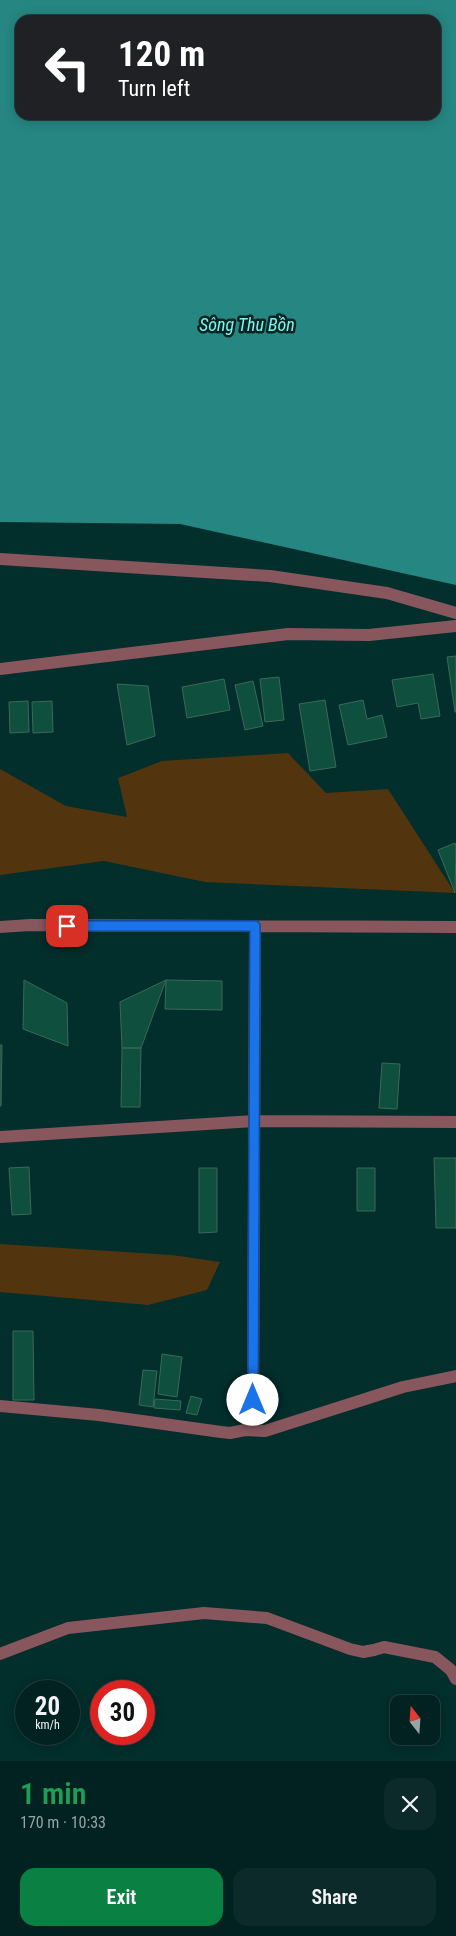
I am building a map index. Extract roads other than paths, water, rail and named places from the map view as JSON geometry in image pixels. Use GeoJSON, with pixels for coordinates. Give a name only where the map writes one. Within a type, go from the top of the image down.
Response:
{"type":"FeatureCollection","features":[{"type":"Feature","properties":{"kind":"street"},"geometry":{"type":"LineString","coordinates":[[0,559],[270,576],[387,594],[456,613]]}},
{"type":"Feature","properties":{"kind":"street"},"geometry":{"type":"LineString","coordinates":[[0,669],[288,634],[369,635],[456,626]]}},
{"type":"Feature","properties":{"kind":"street"},"geometry":{"type":"LineString","coordinates":[[244,1430],[249,1427],[253,1420],[255,926]]}},
{"type":"Feature","properties":{"kind":"street"},"geometry":{"type":"LineString","coordinates":[[0,927],[456,927]]}},
{"type":"Feature","properties":{"kind":"street"},"geometry":{"type":"LineString","coordinates":[[0,1137],[254,1121],[456,1122]]}},
{"type":"Feature","properties":{"kind":"street"},"geometry":{"type":"LineString","coordinates":[[0,1406],[99,1415],[230,1433],[244,1430],[265,1431],[404,1387],[456,1376]]}},
{"type":"Feature","properties":{"kind":"street"},"geometry":{"type":"LineString","coordinates":[[0,1654],[68,1628],[204,1613],[267,1618],[350,1649],[363,1652],[384,1647],[435,1657],[451,1670],[456,1679]]}},
{"type":"Feature","properties":{"kind":"water","name":"Sông Thu Bồn"},"geometry":{"type":"Polygon","coordinates":[[[0,0],[456,0],[456,585],[180,524],[0,522],[0,0]]]}}]}
